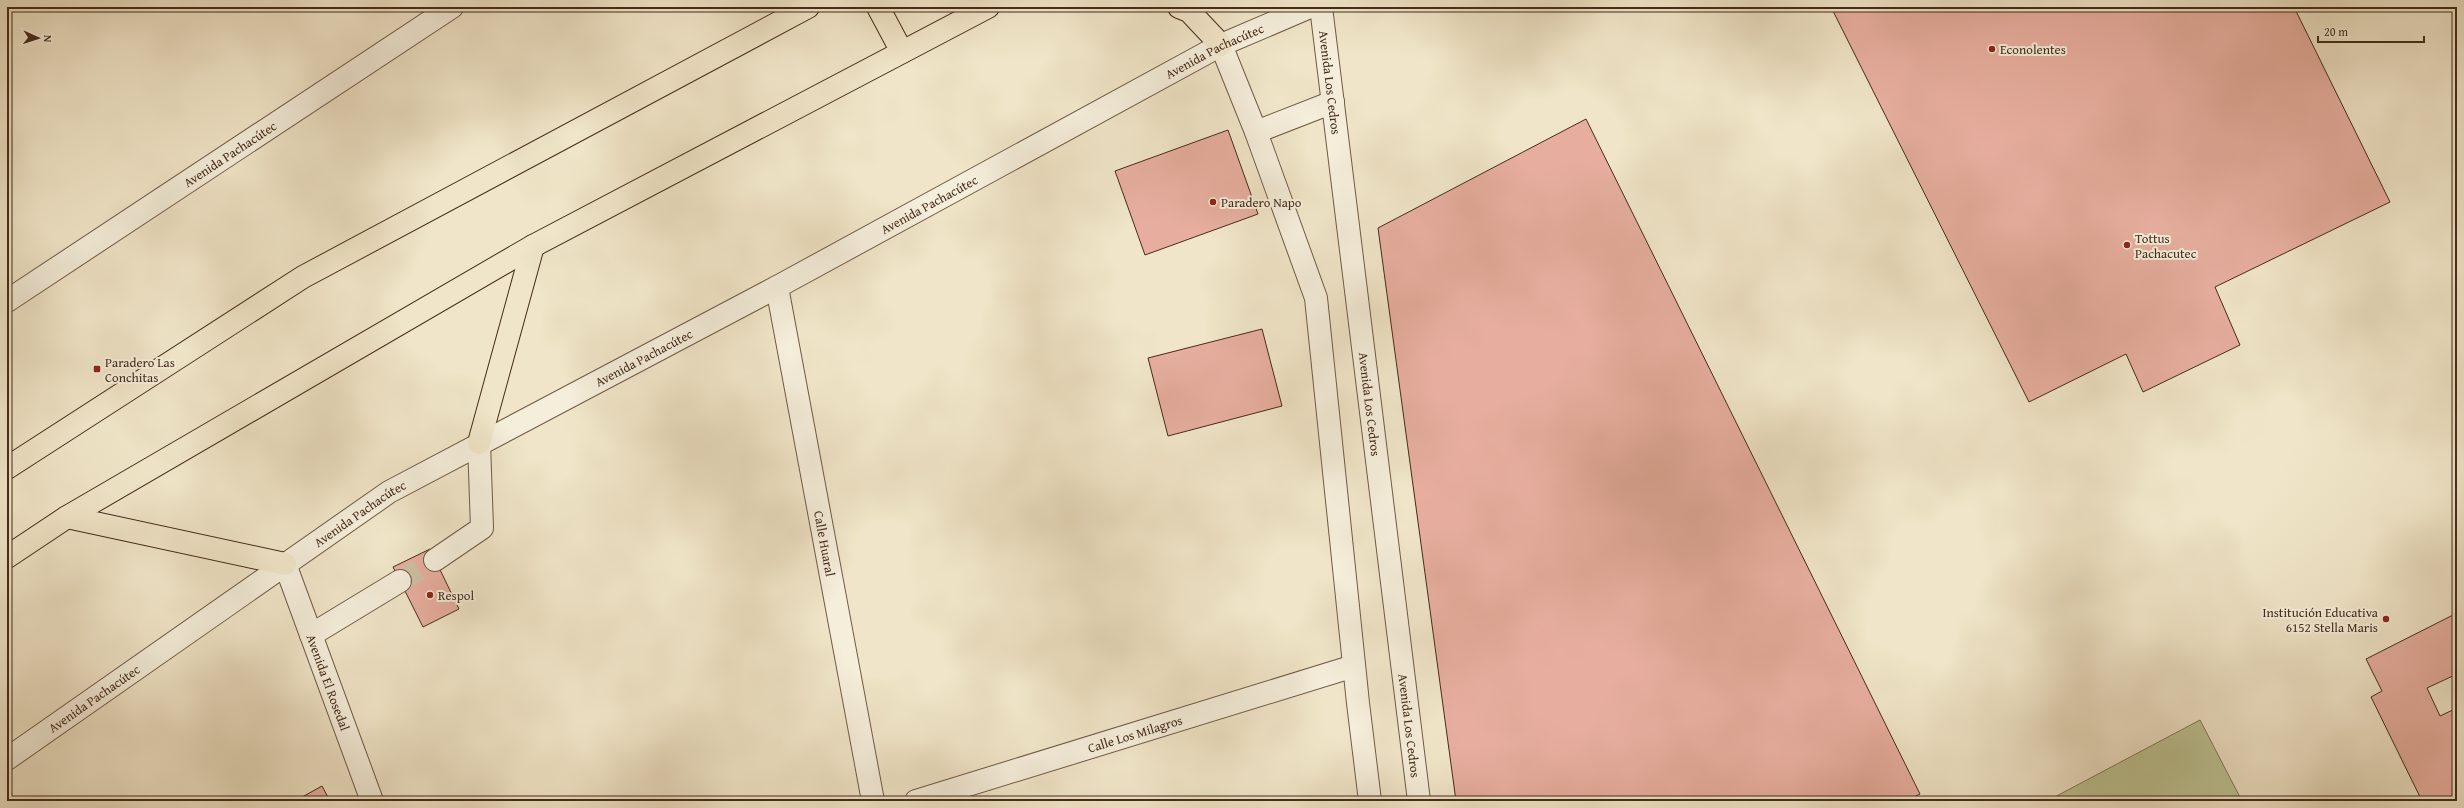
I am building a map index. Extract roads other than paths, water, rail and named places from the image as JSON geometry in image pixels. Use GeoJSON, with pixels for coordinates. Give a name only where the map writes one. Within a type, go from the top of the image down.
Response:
{"type":"FeatureCollection","features":[{"type":"Feature","properties":{"kind":"main road"},"geometry":{"type":"LineString","coordinates":[[7,468],[302,277],[808,7]]}},
{"type":"Feature","properties":{"kind":"main road"},"geometry":{"type":"LineString","coordinates":[[878,7],[902,52]]}},
{"type":"Feature","properties":{"kind":"main road"},"geometry":{"type":"LineString","coordinates":[[7,557],[67,517],[533,246],[988,7]]}},
{"type":"Feature","properties":{"kind":"main road"},"geometry":{"type":"LineString","coordinates":[[1179,7],[1189,11],[1221,45]]}},
{"type":"Feature","properties":{"kind":"main road"},"geometry":{"type":"LineString","coordinates":[[479,443],[533,246]]}},
{"type":"Feature","properties":{"kind":"main road"},"geometry":{"type":"LineString","coordinates":[[67,517],[285,564]]}},
{"type":"Feature","properties":{"kind":"street","name":"Avenida Pachacútec"},"geometry":{"type":"LineString","coordinates":[[7,301],[452,7]]}},
{"type":"Feature","properties":{"kind":"street","name":"Avenida Pachacútec"},"geometry":{"type":"LineString","coordinates":[[7,759],[389,492],[479,443],[777,287],[1221,45],[1310,7]]}},
{"type":"Feature","properties":{"kind":"street","name":"Avenida Los Cedros"},"geometry":{"type":"LineString","coordinates":[[1321,7],[1419,801]]}},
{"type":"Feature","properties":{"kind":"street"},"geometry":{"type":"LineString","coordinates":[[1221,45],[1256,132],[1316,298],[1354,666],[1370,801]]}},
{"type":"Feature","properties":{"kind":"street"},"geometry":{"type":"LineString","coordinates":[[1256,132],[1333,102]]}},
{"type":"Feature","properties":{"kind":"street","name":"Calle Huaral"},"geometry":{"type":"LineString","coordinates":[[777,287],[873,801]]}},
{"type":"Feature","properties":{"kind":"street"},"geometry":{"type":"LineString","coordinates":[[435,560],[482,528],[479,443]]}},
{"type":"Feature","properties":{"kind":"street","name":"Avenida El Rosedal"},"geometry":{"type":"LineString","coordinates":[[285,564],[372,801]]}},
{"type":"Feature","properties":{"kind":"street"},"geometry":{"type":"LineString","coordinates":[[311,635],[400,580]]}},
{"type":"Feature","properties":{"kind":"street","name":"Calle Los Milagros"},"geometry":{"type":"LineString","coordinates":[[916,801],[1354,666]]}},
{"type":"Feature","properties":{"kind":"tunnel"},"geometry":{"type":"LineString","coordinates":[[400,581],[435,560]]}},
{"type":"Feature","properties":{"kind":"place","name":"Econolentes"},"geometry":{"type":"Point","coordinates":[1992,49]}},
{"type":"Feature","properties":{"kind":"place","name":"Paradero Napo"},"geometry":{"type":"Point","coordinates":[1213,202]}},
{"type":"Feature","properties":{"kind":"place","name":"Tottus Pachacutec"},"geometry":{"type":"Point","coordinates":[2127,245]}},
{"type":"Feature","properties":{"kind":"place","name":"Paradero Las Conchitas"},"geometry":{"type":"Point","coordinates":[97,369]}},
{"type":"Feature","properties":{"kind":"place","name":"Respol"},"geometry":{"type":"Point","coordinates":[430,595]}},
{"type":"Feature","properties":{"kind":"place","name":"Institución Educativa 6152 Stella Maris"},"geometry":{"type":"Point","coordinates":[2386,619]}}]}
